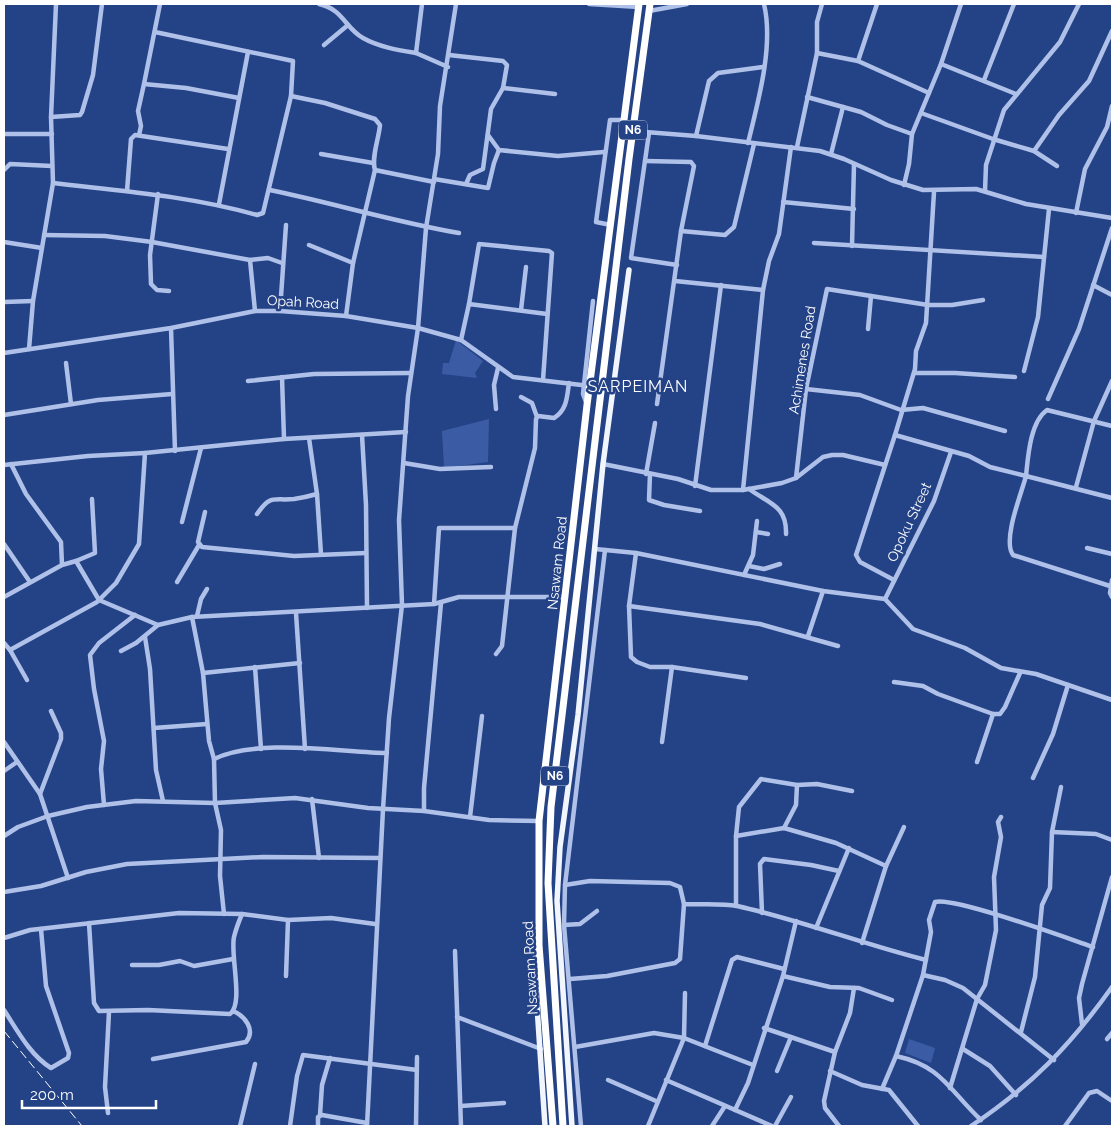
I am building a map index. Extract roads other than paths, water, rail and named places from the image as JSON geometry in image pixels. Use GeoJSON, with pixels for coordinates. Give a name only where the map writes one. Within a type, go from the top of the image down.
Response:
{"type":"FeatureCollection","features":[{"type":"Feature","properties":{"kind":"highway","name":"Nsawam Road"},"geometry":{"type":"LineString","coordinates":[[553,1126],[540,945],[540,821],[587,406],[587,386],[612,225],[639,6]]}},
{"type":"Feature","properties":{"kind":"highway","name":"Nsawam Road"},"geometry":{"type":"LineString","coordinates":[[563,1126],[548,883],[551,807],[633,131],[650,7]]}},
{"type":"Feature","properties":{"kind":"main road"},"geometry":{"type":"LineString","coordinates":[[572,1126],[557,901],[560,847],[578,715],[603,464],[630,270]]}},
{"type":"Feature","properties":{"kind":"main road"},"geometry":{"type":"LineString","coordinates":[[540,945],[534,961],[545,1126]]}},
{"type":"Feature","properties":{"kind":"street"},"geometry":{"type":"LineString","coordinates":[[29,349],[33,302],[53,183],[52,116],[56,4]]}},
{"type":"Feature","properties":{"kind":"street"},"geometry":{"type":"LineString","coordinates":[[52,116],[80,115],[82,112],[94,66],[102,4]]}},
{"type":"Feature","properties":{"kind":"street"},"geometry":{"type":"LineString","coordinates":[[140,135],[141,126],[138,112],[160,4]]}},
{"type":"Feature","properties":{"kind":"street"},"geometry":{"type":"LineString","coordinates":[[319,4],[334,9],[344,18],[348,26],[362,38],[416,53],[448,67]]}},
{"type":"Feature","properties":{"kind":"street"},"geometry":{"type":"LineString","coordinates":[[416,53],[422,4]]}},
{"type":"Feature","properties":{"kind":"street"},"geometry":{"type":"LineString","coordinates":[[320,1115],[367,1125],[377,958],[375,924],[387,753],[402,605],[399,520],[410,373],[418,328],[426,228],[438,154],[440,106],[448,67],[456,4]]}},
{"type":"Feature","properties":{"kind":"street"},"geometry":{"type":"LineString","coordinates":[[589,4],[639,6]]}},
{"type":"Feature","properties":{"kind":"street"},"geometry":{"type":"LineString","coordinates":[[650,7],[687,4]]}},
{"type":"Feature","properties":{"kind":"street"},"geometry":{"type":"LineString","coordinates":[[681,231],[725,235],[734,227],[751,143],[763,67],[766,32],[764,4]]}},
{"type":"Feature","properties":{"kind":"street"},"geometry":{"type":"LineString","coordinates":[[797,147],[817,53],[817,22],[822,4]]}},
{"type":"Feature","properties":{"kind":"street"},"geometry":{"type":"LineString","coordinates":[[858,61],[878,4]]}},
{"type":"Feature","properties":{"kind":"street"},"geometry":{"type":"LineString","coordinates":[[904,185],[909,164],[912,134],[941,64],[962,4]]}},
{"type":"Feature","properties":{"kind":"street"},"geometry":{"type":"LineString","coordinates":[[984,80],[1014,4]]}},
{"type":"Feature","properties":{"kind":"street"},"geometry":{"type":"LineString","coordinates":[[985,192],[986,165],[1004,110],[1060,42],[1079,4]]}},
{"type":"Feature","properties":{"kind":"street"},"geometry":{"type":"LineString","coordinates":[[324,45],[348,26]]}},
{"type":"Feature","properties":{"kind":"street"},"geometry":{"type":"LineString","coordinates":[[1034,151],[1055,120],[1090,81],[1112,31]]}},
{"type":"Feature","properties":{"kind":"street"},"geometry":{"type":"LineString","coordinates":[[53,183],[158,194],[219,204],[261,215],[270,190],[291,96],[293,61],[154,32]]}},
{"type":"Feature","properties":{"kind":"street"},"geometry":{"type":"LineString","coordinates":[[219,204],[248,52]]}},
{"type":"Feature","properties":{"kind":"street"},"geometry":{"type":"LineString","coordinates":[[817,53],[858,61],[929,93]]}},
{"type":"Feature","properties":{"kind":"street"},"geometry":{"type":"LineString","coordinates":[[449,55],[503,61],[507,66],[503,88],[491,109],[488,135],[480,172]]}},
{"type":"Feature","properties":{"kind":"street"},"geometry":{"type":"LineString","coordinates":[[941,64],[1016,94]]}},
{"type":"Feature","properties":{"kind":"street"},"geometry":{"type":"LineString","coordinates":[[696,136],[709,81],[713,76],[718,73],[763,67]]}},
{"type":"Feature","properties":{"kind":"street"},"geometry":{"type":"LineString","coordinates":[[144,84],[186,88],[238,98]]}},
{"type":"Feature","properties":{"kind":"street"},"geometry":{"type":"LineString","coordinates":[[503,88],[556,94]]}},
{"type":"Feature","properties":{"kind":"street"},"geometry":{"type":"LineString","coordinates":[[291,96],[325,103],[375,119],[380,125],[379,139],[373,163],[375,170],[353,263],[346,316]]}},
{"type":"Feature","properties":{"kind":"street"},"geometry":{"type":"LineString","coordinates":[[807,97],[843,107],[912,134]]}},
{"type":"Feature","properties":{"kind":"street"},"geometry":{"type":"LineString","coordinates":[[1076,212],[1085,168],[1107,127],[1112,106]]}},
{"type":"Feature","properties":{"kind":"street"},"geometry":{"type":"LineString","coordinates":[[831,154],[843,107]]}},
{"type":"Feature","properties":{"kind":"street"},"geometry":{"type":"LineString","coordinates":[[921,112],[993,139],[1034,151],[1057,166]]}},
{"type":"Feature","properties":{"kind":"street"},"geometry":{"type":"LineString","coordinates":[[612,225],[596,222],[604,152],[610,120],[624,120]]}},
{"type":"Feature","properties":{"kind":"street"},"geometry":{"type":"LineString","coordinates":[[633,131],[797,147],[831,154],[904,185],[934,192],[967,188],[1049,209],[1112,218]]}},
{"type":"Feature","properties":{"kind":"street"},"geometry":{"type":"LineString","coordinates":[[630,270],[648,133]]}},
{"type":"Feature","properties":{"kind":"street"},"geometry":{"type":"LineString","coordinates":[[4,134],[52,134]]}},
{"type":"Feature","properties":{"kind":"street"},"geometry":{"type":"LineString","coordinates":[[126,191],[131,139],[135,135],[228,149]]}},
{"type":"Feature","properties":{"kind":"street"},"geometry":{"type":"LineString","coordinates":[[488,135],[499,150],[558,156],[604,152]]}},
{"type":"Feature","properties":{"kind":"street"},"geometry":{"type":"LineString","coordinates":[[743,490],[763,290],[769,260],[779,234],[791,147]]}},
{"type":"Feature","properties":{"kind":"street"},"geometry":{"type":"LineString","coordinates":[[375,170],[488,188],[499,150]]}},
{"type":"Feature","properties":{"kind":"street"},"geometry":{"type":"LineString","coordinates":[[322,154],[373,163]]}},
{"type":"Feature","properties":{"kind":"street"},"geometry":{"type":"LineString","coordinates":[[645,161],[693,163],[681,231],[657,404]]}},
{"type":"Feature","properties":{"kind":"street"},"geometry":{"type":"LineString","coordinates":[[4,170],[10,164],[52,166]]}},
{"type":"Feature","properties":{"kind":"street"},"geometry":{"type":"LineString","coordinates":[[852,246],[854,164]]}},
{"type":"Feature","properties":{"kind":"street"},"geometry":{"type":"LineString","coordinates":[[466,184],[470,175],[492,169]]}},
{"type":"Feature","properties":{"kind":"street"},"geometry":{"type":"LineString","coordinates":[[270,190],[332,203],[426,228],[459,233]]}},
{"type":"Feature","properties":{"kind":"street"},"geometry":{"type":"LineString","coordinates":[[894,580],[856,559],[914,373],[916,350],[926,323],[934,192]]}},
{"type":"Feature","properties":{"kind":"street"},"geometry":{"type":"LineString","coordinates":[[158,194],[152,242],[151,284],[157,290],[169,291]]}},
{"type":"Feature","properties":{"kind":"street"},"geometry":{"type":"LineString","coordinates":[[783,202],[854,210]]}},
{"type":"Feature","properties":{"kind":"street"},"geometry":{"type":"LineString","coordinates":[[1024,371],[1038,317],[1049,209]]}},
{"type":"Feature","properties":{"kind":"street"},"geometry":{"type":"LineString","coordinates":[[280,311],[286,225]]}},
{"type":"Feature","properties":{"kind":"street"},"geometry":{"type":"LineString","coordinates":[[1048,400],[1073,346],[1112,228]]}},
{"type":"Feature","properties":{"kind":"street"},"geometry":{"type":"LineString","coordinates":[[44,235],[105,236],[152,242],[250,260],[268,258],[282,263]]}},
{"type":"Feature","properties":{"kind":"street"},"geometry":{"type":"LineString","coordinates":[[4,242],[42,248]]}},
{"type":"Feature","properties":{"kind":"street"},"geometry":{"type":"LineString","coordinates":[[814,243],[1044,257]]}},
{"type":"Feature","properties":{"kind":"street"},"geometry":{"type":"LineString","coordinates":[[461,340],[479,244],[549,251],[552,256],[543,380]]}},
{"type":"Feature","properties":{"kind":"street"},"geometry":{"type":"LineString","coordinates":[[309,245],[353,263]]}},
{"type":"Feature","properties":{"kind":"street"},"geometry":{"type":"LineString","coordinates":[[631,258],[676,265]]}},
{"type":"Feature","properties":{"kind":"street"},"geometry":{"type":"LineString","coordinates":[[250,260],[255,311]]}},
{"type":"Feature","properties":{"kind":"street"},"geometry":{"type":"LineString","coordinates":[[521,310],[526,267]]}},
{"type":"Feature","properties":{"kind":"street"},"geometry":{"type":"LineString","coordinates":[[675,281],[763,290]]}},
{"type":"Feature","properties":{"kind":"street"},"geometry":{"type":"LineString","coordinates":[[695,486],[721,285]]}},
{"type":"Feature","properties":{"kind":"street"},"geometry":{"type":"LineString","coordinates":[[1093,285],[1112,295]]}},
{"type":"Feature","properties":{"kind":"street","name":"Achimenes Road"},"geometry":{"type":"LineString","coordinates":[[796,478],[806,389],[827,289],[928,305],[952,305],[983,300]]}},
{"type":"Feature","properties":{"kind":"street"},"geometry":{"type":"LineString","coordinates":[[868,329],[871,296]]}},
{"type":"Feature","properties":{"kind":"street"},"geometry":{"type":"LineString","coordinates":[[587,386],[593,301]]}},
{"type":"Feature","properties":{"kind":"street"},"geometry":{"type":"LineString","coordinates":[[4,302],[33,302]]}},
{"type":"Feature","properties":{"kind":"street"},"geometry":{"type":"LineString","coordinates":[[469,304],[547,314]]}},
{"type":"Feature","properties":{"kind":"street","name":"Opah Road"},"geometry":{"type":"LineString","coordinates":[[4,353],[172,328],[255,311],[280,311],[346,316],[418,328],[461,340],[513,377],[587,386]]}},
{"type":"Feature","properties":{"kind":"street"},"geometry":{"type":"LineString","coordinates":[[172,328],[172,394],[175,451]]}},
{"type":"Feature","properties":{"kind":"street"},"geometry":{"type":"LineString","coordinates":[[66,363],[72,404]]}},
{"type":"Feature","properties":{"kind":"street"},"geometry":{"type":"LineString","coordinates":[[496,409],[494,384],[498,368]]}},
{"type":"Feature","properties":{"kind":"street"},"geometry":{"type":"LineString","coordinates":[[248,381],[346,373],[410,373]]}},
{"type":"Feature","properties":{"kind":"street"},"geometry":{"type":"LineString","coordinates":[[914,373],[955,373],[1015,377]]}},
{"type":"Feature","properties":{"kind":"street"},"geometry":{"type":"LineString","coordinates":[[282,378],[284,439]]}},
{"type":"Feature","properties":{"kind":"street"},"geometry":{"type":"LineString","coordinates":[[1076,487],[1094,421],[1112,381]]}},
{"type":"Feature","properties":{"kind":"street"},"geometry":{"type":"LineString","coordinates":[[537,417],[554,418],[561,412],[565,407],[569,383]]}},
{"type":"Feature","properties":{"kind":"street"},"geometry":{"type":"LineString","coordinates":[[806,389],[860,395],[901,410],[923,408],[1005,431]]}},
{"type":"Feature","properties":{"kind":"street"},"geometry":{"type":"LineString","coordinates":[[4,415],[98,400],[172,394]]}},
{"type":"Feature","properties":{"kind":"street"},"geometry":{"type":"LineString","coordinates":[[496,654],[502,646],[515,528],[535,448],[537,417],[532,403],[521,397]]}},
{"type":"Feature","properties":{"kind":"street"},"geometry":{"type":"LineString","coordinates":[[1110,586],[1011,553],[1012,524],[1021,486],[1026,476],[1029,445],[1042,414],[1047,410],[1112,426]]}},
{"type":"Feature","properties":{"kind":"street"},"geometry":{"type":"LineString","coordinates":[[655,423],[648,474],[649,500],[664,505],[700,511]]}},
{"type":"Feature","properties":{"kind":"street"},"geometry":{"type":"LineString","coordinates":[[4,465],[88,456],[175,451],[284,439],[406,432]]}},
{"type":"Feature","properties":{"kind":"street"},"geometry":{"type":"LineString","coordinates":[[362,434],[367,608]]}},
{"type":"Feature","properties":{"kind":"street"},"geometry":{"type":"LineString","coordinates":[[895,435],[979,460],[990,467],[1076,487],[1112,498]]}},
{"type":"Feature","properties":{"kind":"street"},"geometry":{"type":"LineString","coordinates":[[309,438],[317,494],[321,554]]}},
{"type":"Feature","properties":{"kind":"street"},"geometry":{"type":"LineString","coordinates":[[182,522],[201,448]]}},
{"type":"Feature","properties":{"kind":"street","name":"Opoku Street"},"geometry":{"type":"LineString","coordinates":[[885,599],[934,501],[951,452]]}},
{"type":"Feature","properties":{"kind":"street"},"geometry":{"type":"LineString","coordinates":[[10,650],[99,600],[116,583],[139,544],[144,453]]}},
{"type":"Feature","properties":{"kind":"street"},"geometry":{"type":"LineString","coordinates":[[603,464],[678,479],[710,490],[743,490],[782,484],[796,478],[823,457],[832,455],[843,455],[885,465]]}},
{"type":"Feature","properties":{"kind":"street"},"geometry":{"type":"LineString","coordinates":[[404,463],[440,469],[491,466]]}},
{"type":"Feature","properties":{"kind":"street"},"geometry":{"type":"LineString","coordinates":[[11,464],[26,494],[59,538],[62,548],[62,565]]}},
{"type":"Feature","properties":{"kind":"street"},"geometry":{"type":"LineString","coordinates":[[749,489],[782,511],[786,520],[786,534]]}},
{"type":"Feature","properties":{"kind":"street"},"geometry":{"type":"LineString","coordinates":[[257,514],[265,503],[273,498],[295,499],[317,494]]}},
{"type":"Feature","properties":{"kind":"street"},"geometry":{"type":"LineString","coordinates":[[4,597],[62,565],[95,553],[92,499]]}},
{"type":"Feature","properties":{"kind":"street"},"geometry":{"type":"LineString","coordinates":[[177,582],[198,545],[205,512]]}},
{"type":"Feature","properties":{"kind":"street"},"geometry":{"type":"LineString","coordinates":[[744,575],[749,566],[757,521]]}},
{"type":"Feature","properties":{"kind":"street"},"geometry":{"type":"LineString","coordinates":[[434,604],[438,528],[515,528]]}},
{"type":"Feature","properties":{"kind":"street"},"geometry":{"type":"LineString","coordinates":[[756,532],[768,534]]}},
{"type":"Feature","properties":{"kind":"street"},"geometry":{"type":"LineString","coordinates":[[4,544],[30,582]]}},
{"type":"Feature","properties":{"kind":"street"},"geometry":{"type":"LineString","coordinates":[[198,545],[276,555],[366,553]]}},
{"type":"Feature","properties":{"kind":"street"},"geometry":{"type":"LineString","coordinates":[[1087,548],[1112,554]]}},
{"type":"Feature","properties":{"kind":"street"},"geometry":{"type":"LineString","coordinates":[[595,549],[636,553],[823,592],[885,599],[913,629],[965,648],[1001,668],[1020,673],[1029,672],[1112,700]]}},
{"type":"Feature","properties":{"kind":"street"},"geometry":{"type":"LineString","coordinates":[[581,1126],[564,925],[565,885],[570,828],[604,550]]}},
{"type":"Feature","properties":{"kind":"street"},"geometry":{"type":"LineString","coordinates":[[636,553],[629,606],[632,656],[637,662],[650,667],[672,667],[746,678]]}},
{"type":"Feature","properties":{"kind":"street"},"geometry":{"type":"LineString","coordinates":[[76,561],[99,600],[158,624]]}},
{"type":"Feature","properties":{"kind":"street"},"geometry":{"type":"LineString","coordinates":[[749,566],[764,569],[780,564]]}},
{"type":"Feature","properties":{"kind":"street"},"geometry":{"type":"LineString","coordinates":[[1112,580],[1110,586],[1112,596]]}},
{"type":"Feature","properties":{"kind":"street"},"geometry":{"type":"LineString","coordinates":[[207,588],[195,616],[206,724],[214,758],[215,803],[221,830],[224,914]]}},
{"type":"Feature","properties":{"kind":"street"},"geometry":{"type":"LineString","coordinates":[[808,636],[823,592]]}},
{"type":"Feature","properties":{"kind":"street"},"geometry":{"type":"LineString","coordinates":[[121,651],[145,636],[158,624],[195,616],[296,613],[434,604],[458,597],[566,598]]}},
{"type":"Feature","properties":{"kind":"street"},"geometry":{"type":"LineString","coordinates":[[424,811],[424,788],[441,603]]}},
{"type":"Feature","properties":{"kind":"street"},"geometry":{"type":"LineString","coordinates":[[629,606],[760,624],[838,646]]}},
{"type":"Feature","properties":{"kind":"street"},"geometry":{"type":"LineString","coordinates":[[296,613],[305,749]]}},
{"type":"Feature","properties":{"kind":"street"},"geometry":{"type":"LineString","coordinates":[[104,805],[102,769],[104,741],[94,689],[90,655],[99,643],[135,615]]}},
{"type":"Feature","properties":{"kind":"street"},"geometry":{"type":"LineString","coordinates":[[145,636],[150,670],[156,770],[163,801]]}},
{"type":"Feature","properties":{"kind":"street"},"geometry":{"type":"LineString","coordinates":[[4,642],[27,680]]}},
{"type":"Feature","properties":{"kind":"street"},"geometry":{"type":"LineString","coordinates":[[202,673],[300,663]]}},
{"type":"Feature","properties":{"kind":"street"},"geometry":{"type":"LineString","coordinates":[[255,667],[261,749]]}},
{"type":"Feature","properties":{"kind":"street"},"geometry":{"type":"LineString","coordinates":[[662,742],[672,667]]}},
{"type":"Feature","properties":{"kind":"street"},"geometry":{"type":"LineString","coordinates":[[894,682],[923,686],[938,694],[994,714],[1002,713],[1020,673]]}},
{"type":"Feature","properties":{"kind":"street"},"geometry":{"type":"LineString","coordinates":[[1034,778],[1053,734],[1068,685]]}},
{"type":"Feature","properties":{"kind":"street"},"geometry":{"type":"LineString","coordinates":[[40,794],[61,739],[61,733],[51,710]]}},
{"type":"Feature","properties":{"kind":"street"},"geometry":{"type":"LineString","coordinates":[[977,762],[994,714]]}},
{"type":"Feature","properties":{"kind":"street"},"geometry":{"type":"LineString","coordinates":[[470,817],[482,716]]}},
{"type":"Feature","properties":{"kind":"street"},"geometry":{"type":"LineString","coordinates":[[154,728],[206,724]]}},
{"type":"Feature","properties":{"kind":"street"},"geometry":{"type":"LineString","coordinates":[[4,742],[16,762],[40,794],[68,878]]}},
{"type":"Feature","properties":{"kind":"street"},"geometry":{"type":"LineString","coordinates":[[214,758],[222,754],[261,749],[387,753]]}},
{"type":"Feature","properties":{"kind":"street"},"geometry":{"type":"LineString","coordinates":[[4,771],[16,762]]}},
{"type":"Feature","properties":{"kind":"street"},"geometry":{"type":"LineString","coordinates":[[736,906],[736,836],[739,807],[758,780],[764,778],[797,785],[817,784],[852,791]]}},
{"type":"Feature","properties":{"kind":"street"},"geometry":{"type":"LineString","coordinates":[[784,828],[796,805],[797,785]]}},
{"type":"Feature","properties":{"kind":"street"},"geometry":{"type":"LineString","coordinates":[[1021,1032],[1035,978],[1042,905],[1050,888],[1052,832],[1061,787]]}},
{"type":"Feature","properties":{"kind":"street"},"geometry":{"type":"LineString","coordinates":[[4,836],[18,827],[48,816],[87,806],[136,801],[215,803],[312,799],[383,809],[540,821]]}},
{"type":"Feature","properties":{"kind":"street"},"geometry":{"type":"LineString","coordinates":[[312,799],[319,858]]}},
{"type":"Feature","properties":{"kind":"street"},"geometry":{"type":"LineString","coordinates":[[950,1088],[977,999],[985,985],[993,948],[996,930],[994,877],[1001,837],[998,822],[1001,817]]}},
{"type":"Feature","properties":{"kind":"street"},"geometry":{"type":"LineString","coordinates":[[862,943],[886,866],[904,827]]}},
{"type":"Feature","properties":{"kind":"street"},"geometry":{"type":"LineString","coordinates":[[736,836],[784,828],[820,837],[886,866]]}},
{"type":"Feature","properties":{"kind":"street"},"geometry":{"type":"LineString","coordinates":[[1052,832],[1096,834],[1112,840]]}},
{"type":"Feature","properties":{"kind":"street"},"geometry":{"type":"LineString","coordinates":[[816,928],[848,848]]}},
{"type":"Feature","properties":{"kind":"street"},"geometry":{"type":"LineString","coordinates":[[4,892],[127,864],[221,861],[263,857],[380,858]]}},
{"type":"Feature","properties":{"kind":"street"},"geometry":{"type":"LineString","coordinates":[[762,913],[760,864],[764,859],[811,864],[839,871]]}},
{"type":"Feature","properties":{"kind":"street"},"geometry":{"type":"LineString","coordinates":[[1082,1024],[1079,998],[1112,877]]}},
{"type":"Feature","properties":{"kind":"street"},"geometry":{"type":"LineString","coordinates":[[565,885],[590,881],[670,883],[680,886],[684,904],[680,959],[674,963],[607,976],[570,979]]}},
{"type":"Feature","properties":{"kind":"street"},"geometry":{"type":"LineString","coordinates":[[882,1089],[896,1056],[923,975],[931,932],[929,920],[935,902],[941,900],[995,915],[1093,947]]}},
{"type":"Feature","properties":{"kind":"street"},"geometry":{"type":"LineString","coordinates":[[684,904],[736,906],[796,921],[862,943],[926,960]]}},
{"type":"Feature","properties":{"kind":"street"},"geometry":{"type":"LineString","coordinates":[[564,925],[580,924],[597,911]]}},
{"type":"Feature","properties":{"kind":"street"},"geometry":{"type":"LineString","coordinates":[[4,938],[41,929],[179,912],[242,914],[288,920],[331,918],[375,924]]}},
{"type":"Feature","properties":{"kind":"street"},"geometry":{"type":"LineString","coordinates":[[233,1011],[236,980],[232,960],[234,937],[242,914]]}},
{"type":"Feature","properties":{"kind":"street"},"geometry":{"type":"LineString","coordinates":[[286,976],[288,920]]}},
{"type":"Feature","properties":{"kind":"street"},"geometry":{"type":"LineString","coordinates":[[735,1110],[748,1084],[764,1028],[783,976],[796,921]]}},
{"type":"Feature","properties":{"kind":"street"},"geometry":{"type":"LineString","coordinates":[[89,923],[94,1003],[99,1011],[148,1010],[230,1014],[233,1011]]}},
{"type":"Feature","properties":{"kind":"street"},"geometry":{"type":"LineString","coordinates":[[4,1010],[28,1046],[43,1064],[51,1068],[68,1058],[69,1053],[46,986],[41,929]]}},
{"type":"Feature","properties":{"kind":"street"},"geometry":{"type":"LineString","coordinates":[[455,951],[462,1126]]}},
{"type":"Feature","properties":{"kind":"street"},"geometry":{"type":"LineString","coordinates":[[705,1046],[732,960],[737,957],[784,969]]}},
{"type":"Feature","properties":{"kind":"street"},"geometry":{"type":"LineString","coordinates":[[132,965],[159,966],[180,962],[194,966],[232,960]]}},
{"type":"Feature","properties":{"kind":"street"},"geometry":{"type":"LineString","coordinates":[[923,975],[954,984],[1021,1032],[1054,1060]]}},
{"type":"Feature","properties":{"kind":"street"},"geometry":{"type":"LineString","coordinates":[[783,976],[830,987],[854,988],[892,1000]]}},
{"type":"Feature","properties":{"kind":"street"},"geometry":{"type":"LineString","coordinates":[[971,1126],[1016,1095],[1054,1060],[1112,987]]}},
{"type":"Feature","properties":{"kind":"street"},"geometry":{"type":"LineString","coordinates":[[839,1126],[824,1105],[834,1052],[850,1013],[854,988]]}},
{"type":"Feature","properties":{"kind":"street"},"geometry":{"type":"LineString","coordinates":[[649,1126],[656,1101],[684,1038],[685,993]]}},
{"type":"Feature","properties":{"kind":"street"},"geometry":{"type":"LineString","coordinates":[[153,1059],[246,1042],[249,1036],[247,1020],[242,1015],[233,1011]]}},
{"type":"Feature","properties":{"kind":"street"},"geometry":{"type":"LineString","coordinates":[[108,1113],[104,1087],[109,1012]]}},
{"type":"Feature","properties":{"kind":"street"},"geometry":{"type":"LineString","coordinates":[[457,1017],[541,1049]]}},
{"type":"Feature","properties":{"kind":"street"},"geometry":{"type":"LineString","coordinates":[[764,1028],[834,1052]]}},
{"type":"Feature","properties":{"kind":"street"},"geometry":{"type":"LineString","coordinates":[[1108,1040],[1112,1033]]}},
{"type":"Feature","properties":{"kind":"street"},"geometry":{"type":"LineString","coordinates":[[575,1047],[645,1034],[684,1038],[753,1065]]}},
{"type":"Feature","properties":{"kind":"street"},"geometry":{"type":"LineString","coordinates":[[777,1071],[791,1037]]}},
{"type":"Feature","properties":{"kind":"street"},"geometry":{"type":"LineString","coordinates":[[963,1049],[990,1066],[1016,1095]]}},
{"type":"Feature","properties":{"kind":"street"},"geometry":{"type":"LineString","coordinates":[[290,1126],[301,1057],[306,1054],[417,1070]]}},
{"type":"Feature","properties":{"kind":"street"},"geometry":{"type":"LineString","coordinates":[[896,1056],[924,1064],[939,1073],[950,1088],[980,1120]]}},
{"type":"Feature","properties":{"kind":"street"},"geometry":{"type":"LineString","coordinates":[[416,1126],[417,1057]]}},
{"type":"Feature","properties":{"kind":"street"},"geometry":{"type":"LineString","coordinates":[[318,1126],[322,1085],[330,1058]]}},
{"type":"Feature","properties":{"kind":"street"},"geometry":{"type":"LineString","coordinates":[[240,1126],[255,1064]]}},
{"type":"Feature","properties":{"kind":"street"},"geometry":{"type":"LineString","coordinates":[[830,1070],[862,1086],[893,1093],[918,1126]]}},
{"type":"Feature","properties":{"kind":"street"},"geometry":{"type":"LineString","coordinates":[[608,1080],[656,1101]]}},
{"type":"Feature","properties":{"kind":"street"},"geometry":{"type":"LineString","coordinates":[[666,1080],[774,1126],[791,1097]]}},
{"type":"Feature","properties":{"kind":"street"},"geometry":{"type":"LineString","coordinates":[[1065,1126],[1090,1093],[1097,1091],[1112,1101]]}},
{"type":"Feature","properties":{"kind":"street"},"geometry":{"type":"LineString","coordinates":[[460,1106],[504,1103]]}},
{"type":"Feature","properties":{"kind":"street"},"geometry":{"type":"LineString","coordinates":[[712,1126],[725,1106]]}},
{"type":"Feature","properties":{"kind":"street"},"geometry":{"type":"LineString","coordinates":[[830,1126],[834,1120]]}},
{"type":"Feature","properties":{"kind":"railway"},"geometry":{"type":"LineString","coordinates":[[4,1031],[82,1126]]}},
{"type":"Feature","properties":{"kind":"district","name":"SARPEIMAN"},"geometry":{"type":"Point","coordinates":[638,386]}}]}
